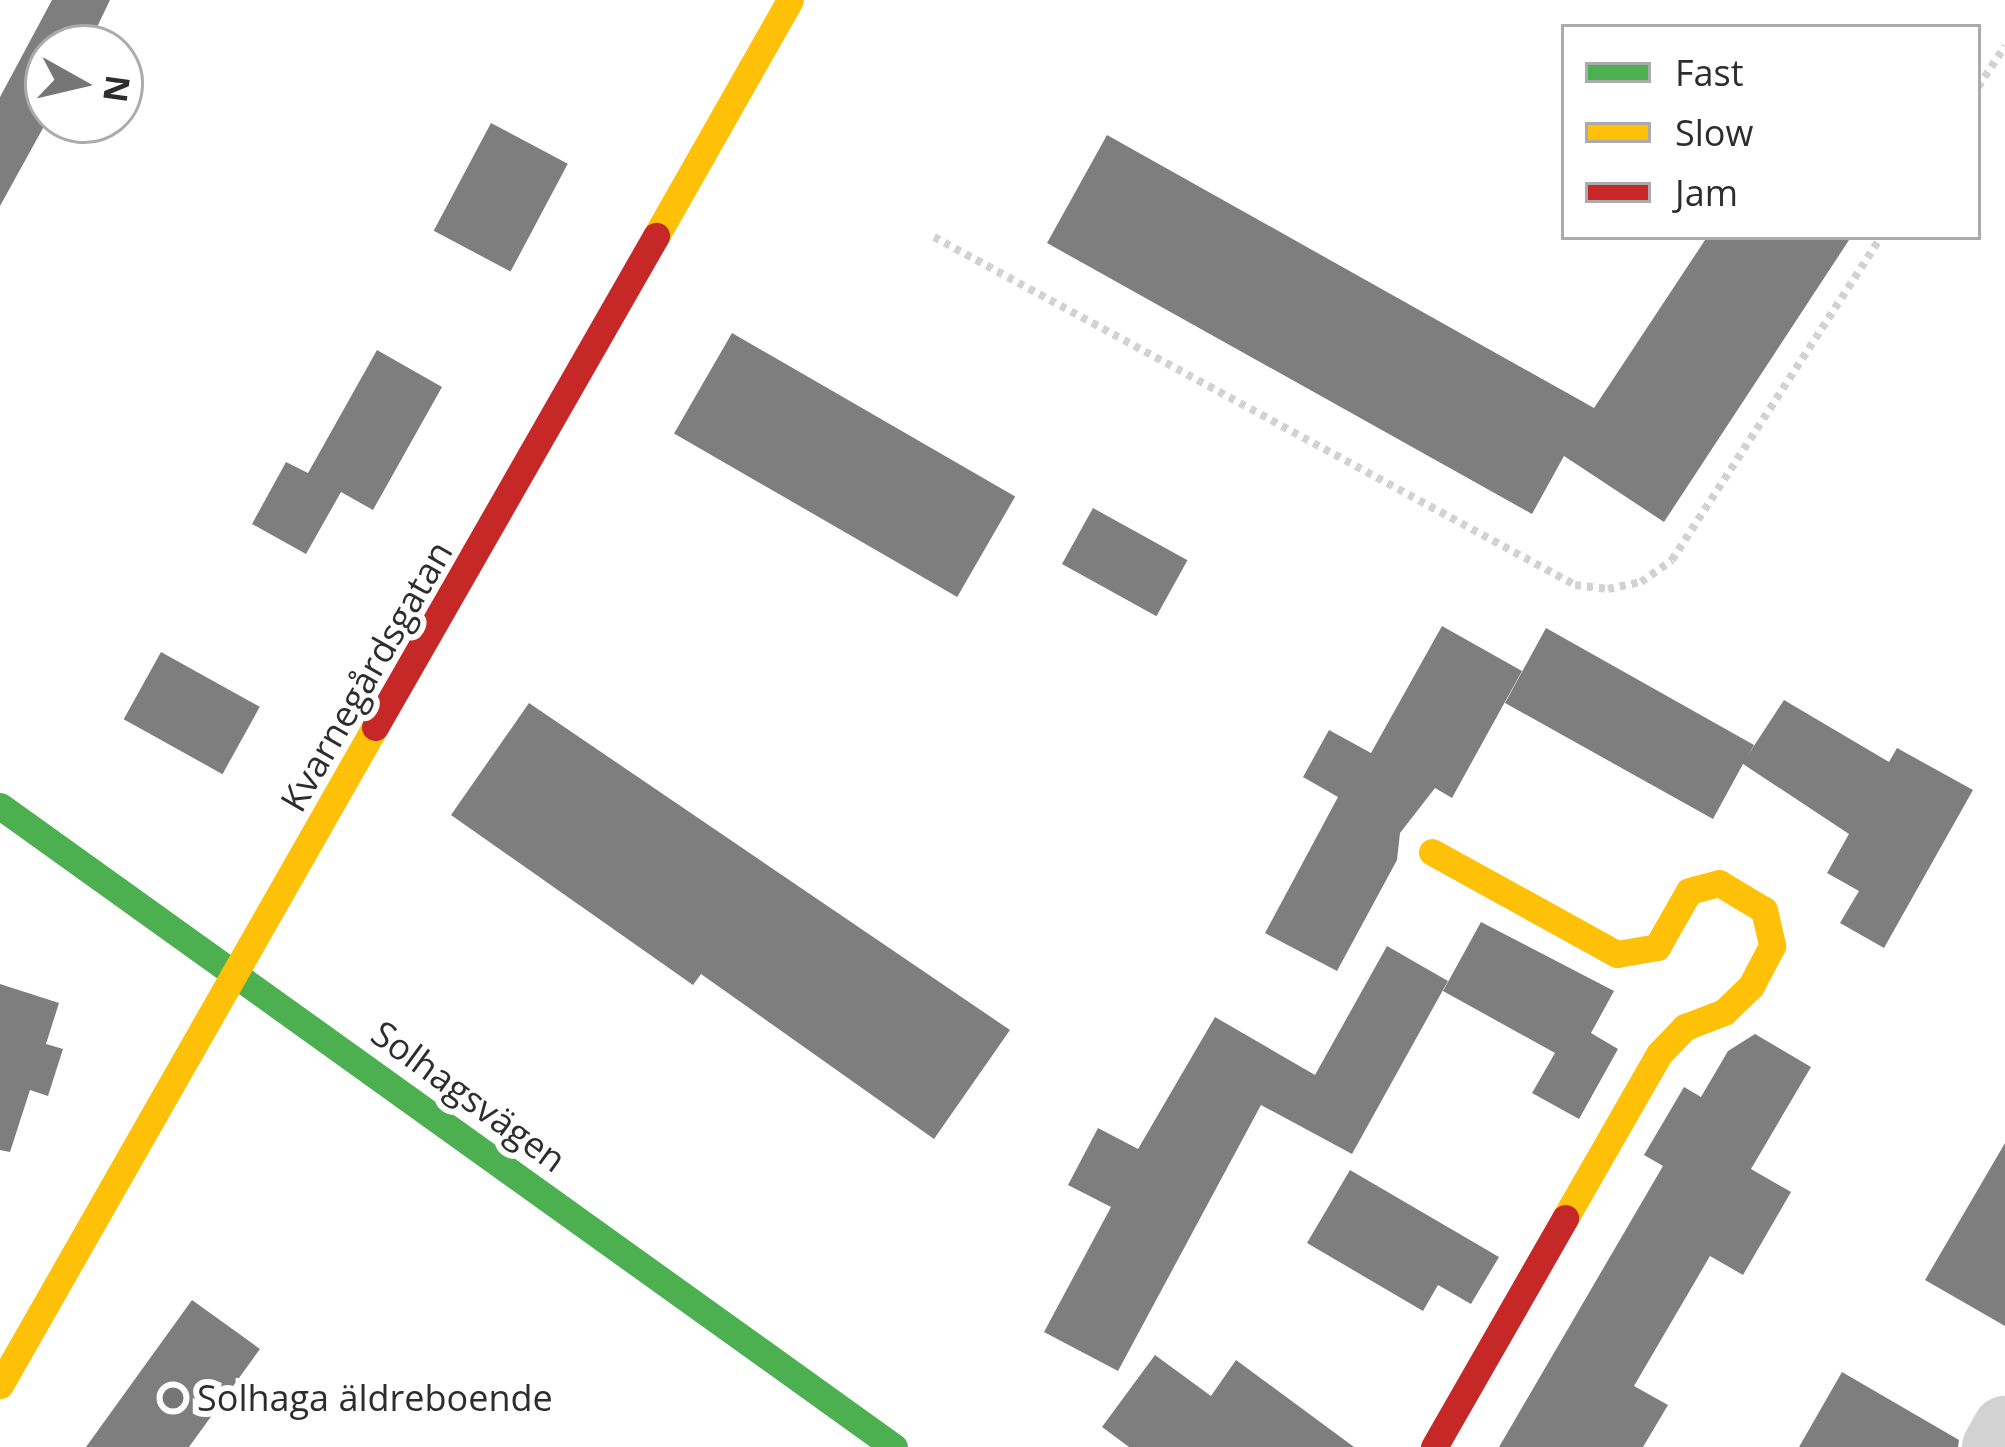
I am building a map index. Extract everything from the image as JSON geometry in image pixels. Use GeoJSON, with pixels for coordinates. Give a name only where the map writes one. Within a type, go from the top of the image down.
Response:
{"type":"FeatureCollection","features":[{"type":"Feature","properties":{"kind":"street","name":"Kvarnegårdsgatan"},"geometry":{"type":"LineString","coordinates":[[0,1385],[790,0]]}},
{"type":"Feature","properties":{"kind":"street","name":"Solhagsvägen"},"geometry":{"type":"LineString","coordinates":[[0,806],[893,1447]]}},
{"type":"Feature","properties":{"kind":"street"},"geometry":{"type":"LineString","coordinates":[[1432,852],[1617,954],[1657,947],[1689,891],[1719,883],[1764,910],[1772,946],[1751,986],[1724,1012],[1685,1027],[1659,1054],[1433,1447]]}},
{"type":"Feature","properties":{"kind":"street"},"geometry":{"type":"LineString","coordinates":[[1994,1447],[2005,1430]]}},
{"type":"Feature","properties":{"kind":"path"},"geometry":{"type":"LineString","coordinates":[[1981,82],[2005,46]]}},
{"type":"Feature","properties":{"kind":"path"},"geometry":{"type":"LineString","coordinates":[[934,237],[1575,585],[1608,589],[1641,583],[1672,560],[1879,240]]}},
{"type":"Feature","properties":{"kind":"building"},"geometry":{"type":"Polygon","coordinates":[[[52,0],[110,0],[98,24],[39,24],[52,0]]]}},
{"type":"Feature","properties":{"kind":"building"},"geometry":{"type":"Polygon","coordinates":[[[24,52],[24,144],[34,144],[0,206],[0,97],[24,52]]]}},
{"type":"Feature","properties":{"kind":"building"},"geometry":{"type":"Polygon","coordinates":[[[491,123],[568,164],[511,272],[434,231],[491,123]]]}},
{"type":"Feature","properties":{"kind":"building"},"geometry":{"type":"Polygon","coordinates":[[[1107,135],[1594,408],[1705,240],[1849,240],[1664,522],[1564,456],[1532,514],[1047,243],[1107,135]]]}},
{"type":"Feature","properties":{"kind":"building"},"geometry":{"type":"Polygon","coordinates":[[[732,333],[1015,496],[957,597],[674,433],[732,333]]]}},
{"type":"Feature","properties":{"kind":"building"},"geometry":{"type":"Polygon","coordinates":[[[377,350],[442,387],[373,510],[341,492],[306,554],[252,524],[286,462],[308,473],[377,350]]]}},
{"type":"Feature","properties":{"kind":"building"},"geometry":{"type":"Polygon","coordinates":[[[1093,508],[1187,560],[1156,616],[1062,564],[1093,508]]]}},
{"type":"Feature","properties":{"kind":"building"},"geometry":{"type":"Polygon","coordinates":[[[1442,626],[1522,671],[1452,798],[1435,788],[1400,833],[1397,860],[1337,971],[1265,933],[1338,797],[1303,777],[1329,730],[1371,753],[1442,626]]]}},
{"type":"Feature","properties":{"kind":"building"},"geometry":{"type":"Polygon","coordinates":[[[1546,628],[1754,745],[1748,755],[1784,700],[1889,762],[1897,748],[1973,790],[1884,948],[1840,923],[1859,891],[1827,873],[1849,834],[1743,764],[1713,819],[1505,703],[1546,628]]]}},
{"type":"Feature","properties":{"kind":"building"},"geometry":{"type":"Polygon","coordinates":[[[161,652],[260,707],[223,774],[124,719],[161,652]]]}},
{"type":"Feature","properties":{"kind":"building"},"geometry":{"type":"Polygon","coordinates":[[[529,703],[1010,1030],[934,1139],[701,974],[693,985],[451,815],[529,703]]]}},
{"type":"Feature","properties":{"kind":"building"},"geometry":{"type":"Polygon","coordinates":[[[1481,922],[1614,991],[1591,1033],[1618,1049],[1579,1119],[1532,1093],[1555,1053],[1443,991],[1481,922]]]}},
{"type":"Feature","properties":{"kind":"building"},"geometry":{"type":"Polygon","coordinates":[[[1387,946],[1448,981],[1352,1154],[1261,1105],[1118,1371],[1044,1332],[1111,1207],[1068,1185],[1098,1128],[1138,1149],[1215,1017],[1315,1075],[1387,946]]]}},
{"type":"Feature","properties":{"kind":"building"},"geometry":{"type":"Polygon","coordinates":[[[0,984],[59,1003],[46,1044],[63,1049],[48,1096],[30,1090],[10,1152],[0,1150],[0,984]]]}},
{"type":"Feature","properties":{"kind":"building"},"geometry":{"type":"Polygon","coordinates":[[[1755,1034],[1811,1067],[1751,1169],[1791,1192],[1743,1275],[1710,1256],[1634,1386],[1668,1405],[1643,1447],[1499,1447],[1663,1166],[1644,1155],[1684,1087],[1701,1097],[1728,1051],[1755,1034]]]}},
{"type":"Feature","properties":{"kind":"building"},"geometry":{"type":"Polygon","coordinates":[[[2005,1143],[2005,1326],[1925,1280],[2005,1143]]]}},
{"type":"Feature","properties":{"kind":"building"},"geometry":{"type":"Polygon","coordinates":[[[1350,1170],[1499,1257],[1471,1304],[1438,1285],[1423,1311],[1307,1243],[1350,1170]]]}},
{"type":"Feature","properties":{"kind":"building","name":"Solhaga äldreboende"},"geometry":{"type":"Polygon","coordinates":[[[192,1300],[260,1349],[189,1447],[86,1447],[192,1300]]]}},
{"type":"Feature","properties":{"kind":"building"},"geometry":{"type":"Polygon","coordinates":[[[1155,1355],[1211,1396],[1236,1360],[1354,1447],[1129,1447],[1102,1427],[1155,1355]]]}},
{"type":"Feature","properties":{"kind":"building"},"geometry":{"type":"Polygon","coordinates":[[[1842,1372],[1959,1440],[1958,1447],[1799,1447],[1842,1372]]]}},
{"type":"Feature","properties":{"kind":"traffic: fast"},"geometry":{"type":"LineString","coordinates":[[0,806],[894,1447]]}},
{"type":"Feature","properties":{"kind":"traffic: slow"},"geometry":{"type":"LineString","coordinates":[[656,236],[790,0]]}},
{"type":"Feature","properties":{"kind":"traffic: slow"},"geometry":{"type":"LineString","coordinates":[[0,1385],[375,727]]}},
{"type":"Feature","properties":{"kind":"traffic: slow"},"geometry":{"type":"LineString","coordinates":[[1432,852],[1617,954],[1657,947],[1689,891],[1719,883],[1764,910],[1772,946],[1751,986],[1724,1012],[1685,1027],[1659,1054],[1565,1218]]}},
{"type":"Feature","properties":{"kind":"traffic: jam"},"geometry":{"type":"LineString","coordinates":[[375,727],[656,236]]}},
{"type":"Feature","properties":{"kind":"traffic: jam"},"geometry":{"type":"LineString","coordinates":[[1434,1447],[1565,1218]]}},
{"type":"Feature","properties":{"kind":"place","name":"Solhaga äldreboende"},"geometry":{"type":"Point","coordinates":[173,1398]}}]}
